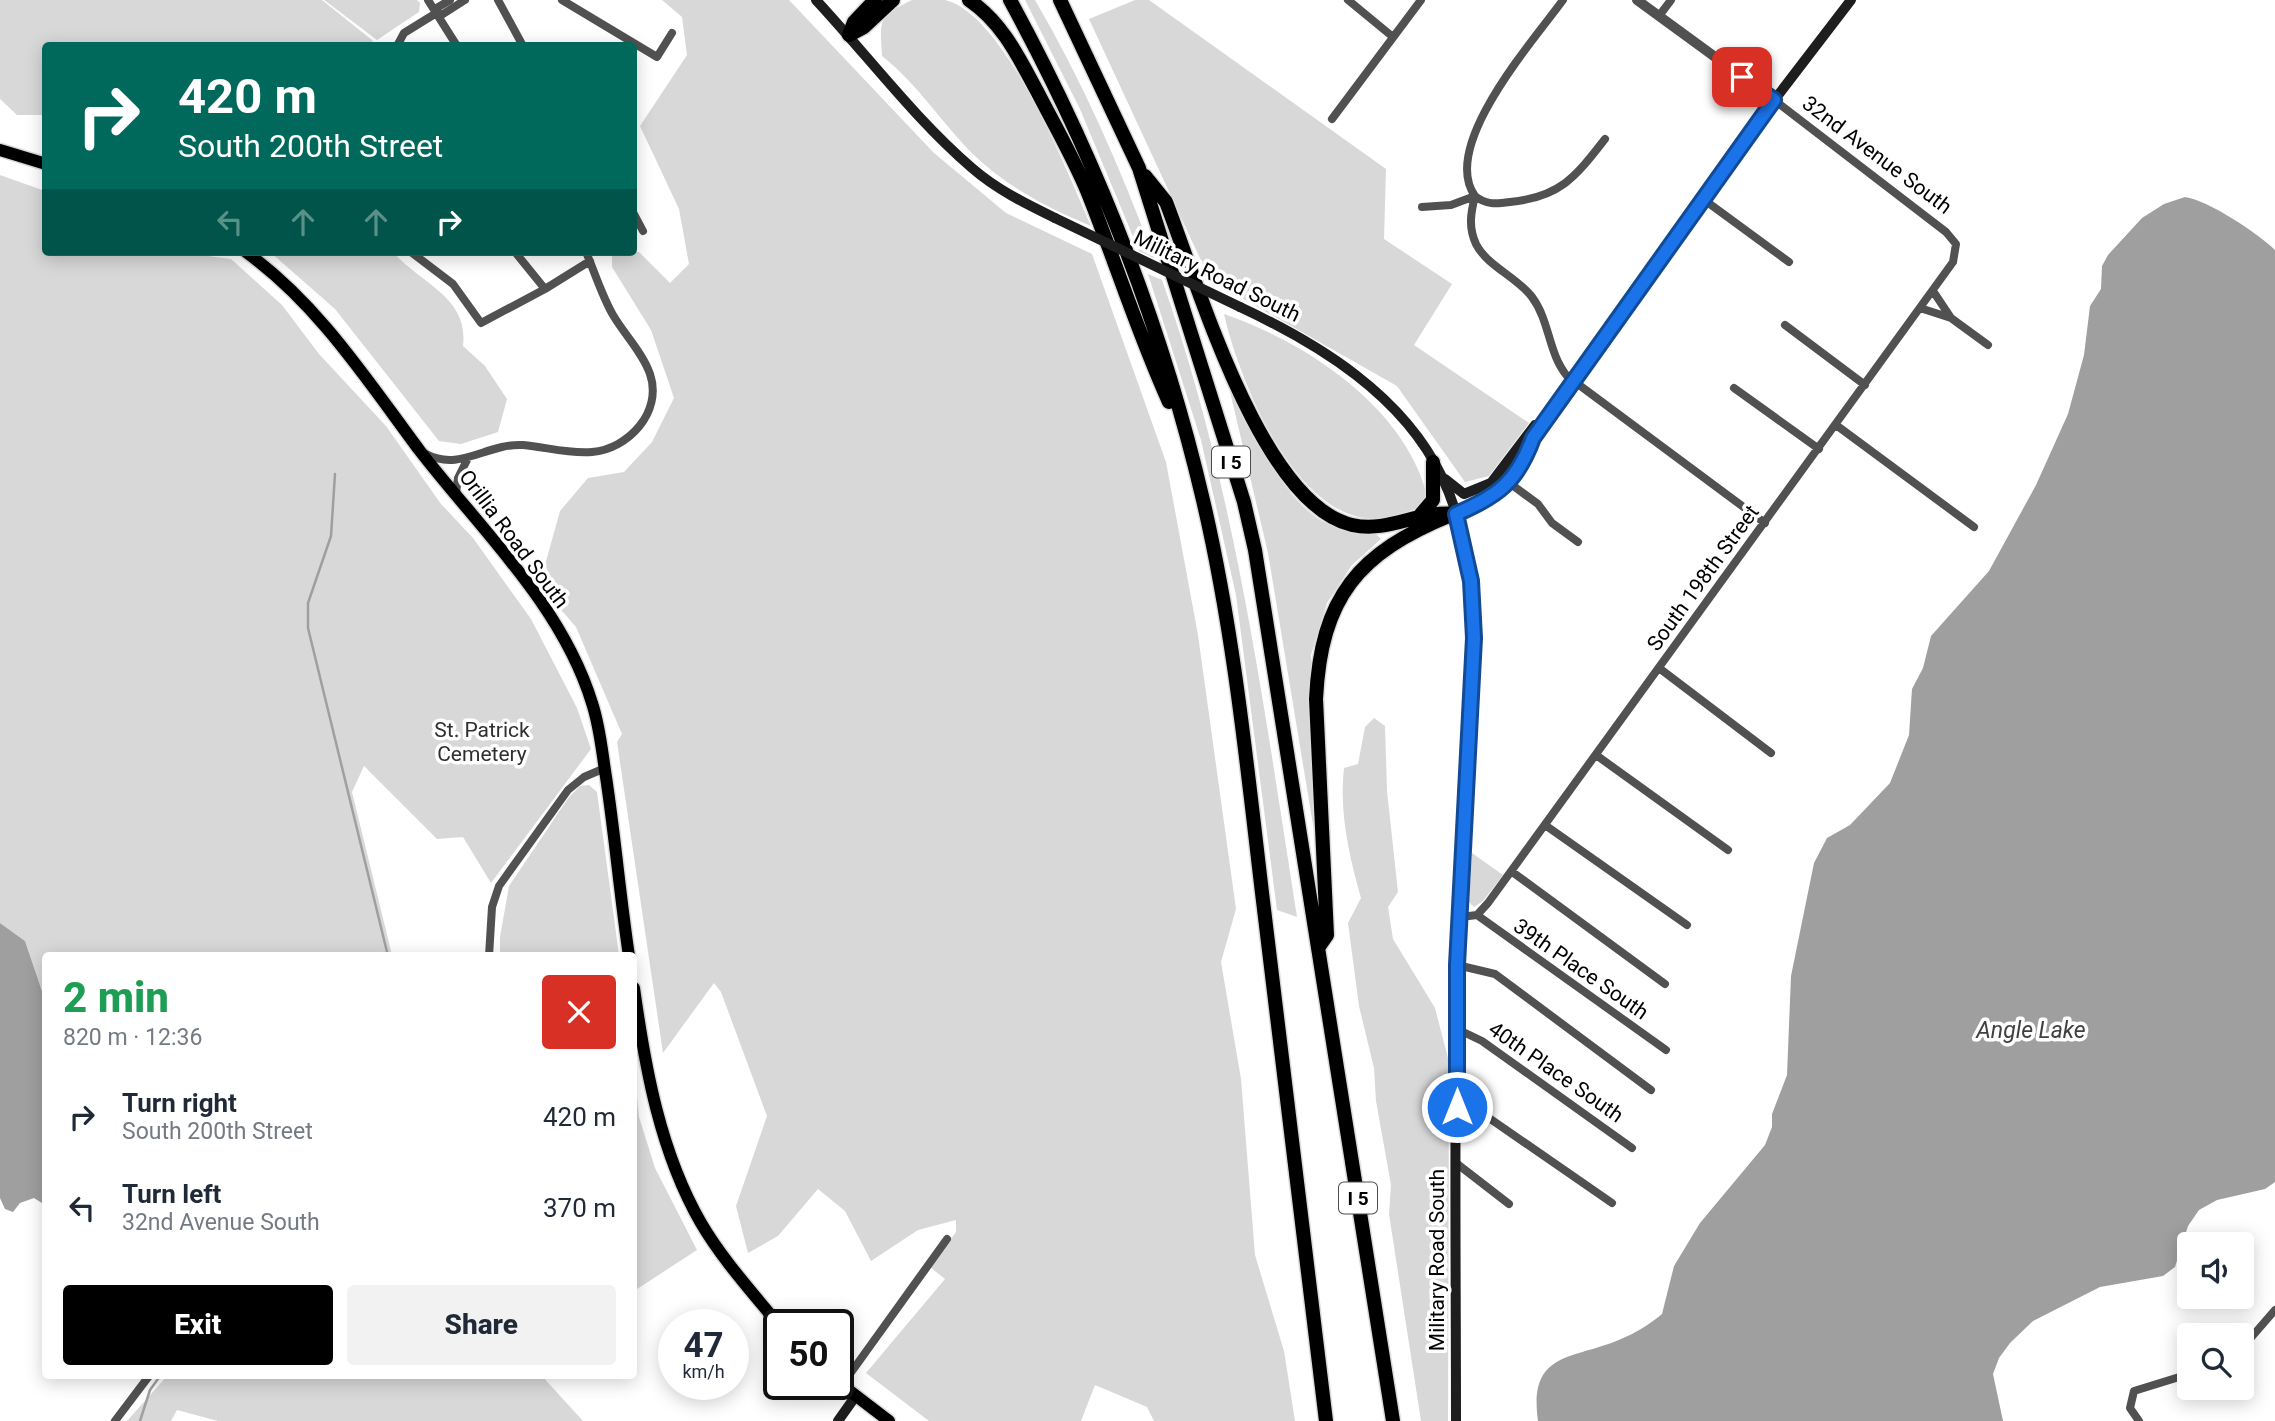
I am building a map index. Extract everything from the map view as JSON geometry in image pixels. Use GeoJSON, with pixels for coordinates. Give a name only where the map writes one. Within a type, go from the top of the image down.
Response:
{"type":"FeatureCollection","features":[{"type":"Feature","properties":{"kind":"highway"},"geometry":{"type":"LineString","coordinates":[[849,36],[854,22],[875,0]]}},
{"type":"Feature","properties":{"kind":"highway"},"geometry":{"type":"LineString","coordinates":[[849,36],[864,27],[892,0]]}},
{"type":"Feature","properties":{"kind":"highway"},"geometry":{"type":"LineString","coordinates":[[969,0],[993,20],[1011,42],[1055,126],[1087,192],[1149,359],[1188,444]]}},
{"type":"Feature","properties":{"kind":"highway","name":"I 5"},"geometry":{"type":"LineString","coordinates":[[1010,0],[1058,94],[1123,241],[1159,341],[1211,537],[1232,653],[1326,1421]]}},
{"type":"Feature","properties":{"kind":"highway","name":"I 5"},"geometry":{"type":"LineString","coordinates":[[1060,0],[1139,168],[1244,502],[1255,550],[1393,1421]]}},
{"type":"Feature","properties":{"kind":"highway"},"geometry":{"type":"LineString","coordinates":[[1139,168],[1166,202],[1233,376],[1265,443],[1293,484],[1322,512],[1351,524],[1384,527],[1433,512],[1456,514]]}},
{"type":"Feature","properties":{"kind":"highway"},"geometry":{"type":"LineString","coordinates":[[1419,515],[1433,500],[1433,462]]}},
{"type":"Feature","properties":{"kind":"highway"},"geometry":{"type":"LineString","coordinates":[[1318,948],[1327,935],[1316,699],[1319,660],[1326,630],[1344,592],[1373,559],[1405,536],[1456,514]]}},
{"type":"Feature","properties":{"kind":"main road","name":"Military Road South"},"geometry":{"type":"LineString","coordinates":[[816,0],[885,78],[974,169],[1016,198],[1280,326],[1378,392],[1417,433],[1441,476],[1456,514],[1471,581],[1474,638],[1457,965],[1456,1421]]}},
{"type":"Feature","properties":{"kind":"main road"},"geometry":{"type":"LineString","coordinates":[[1456,514],[1496,495],[1507,482],[1573,381],[1774,100],[1851,0]]}},
{"type":"Feature","properties":{"kind":"main road"},"geometry":{"type":"LineString","coordinates":[[0,150],[42,163]]}},
{"type":"Feature","properties":{"kind":"main road","name":"Orillia Road South"},"geometry":{"type":"LineString","coordinates":[[251,256],[310,307],[378,389],[421,451],[550,614],[592,704],[605,768],[628,952]]}},
{"type":"Feature","properties":{"kind":"main road"},"geometry":{"type":"LineString","coordinates":[[1441,476],[1464,495],[1486,486],[1537,422],[1547,420]]}},
{"type":"Feature","properties":{"kind":"main road"},"geometry":{"type":"LineString","coordinates":[[637,1009],[657,1111],[679,1174],[700,1221],[715,1245],[766,1309]]}},
{"type":"Feature","properties":{"kind":"main road"},"geometry":{"type":"LineString","coordinates":[[838,1421],[855,1397],[889,1421]]}},
{"type":"Feature","properties":{"kind":"street"},"geometry":{"type":"LineString","coordinates":[[428,0],[455,42]]}},
{"type":"Feature","properties":{"kind":"street"},"geometry":{"type":"LineString","coordinates":[[438,12],[450,0]]}},
{"type":"Feature","properties":{"kind":"street"},"geometry":{"type":"LineString","coordinates":[[399,42],[404,33],[438,12],[465,0]]}},
{"type":"Feature","properties":{"kind":"street"},"geometry":{"type":"LineString","coordinates":[[498,0],[521,42]]}},
{"type":"Feature","properties":{"kind":"street"},"geometry":{"type":"LineString","coordinates":[[562,0],[624,42]]}},
{"type":"Feature","properties":{"kind":"street"},"geometry":{"type":"LineString","coordinates":[[1348,0],[1393,37]]}},
{"type":"Feature","properties":{"kind":"street"},"geometry":{"type":"LineString","coordinates":[[1332,119],[1420,0]]}},
{"type":"Feature","properties":{"kind":"street"},"geometry":{"type":"LineString","coordinates":[[1563,0],[1481,119],[1468,162],[1468,182],[1475,196],[1486,203],[1496,204],[1549,194],[1572,179],[1605,139]]}},
{"type":"Feature","properties":{"kind":"street","name":"32nd Avenue South"},"geometry":{"type":"LineString","coordinates":[[1637,0],[1938,225],[1956,244]]}},
{"type":"Feature","properties":{"kind":"street"},"geometry":{"type":"LineString","coordinates":[[1659,16],[1671,0]]}},
{"type":"Feature","properties":{"kind":"street"},"geometry":{"type":"LineString","coordinates":[[637,48],[657,57],[672,33]]}},
{"type":"Feature","properties":{"kind":"street"},"geometry":{"type":"LineString","coordinates":[[1422,207],[1451,205],[1475,196]]}},
{"type":"Feature","properties":{"kind":"street"},"geometry":{"type":"LineString","coordinates":[[1475,196],[1470,224],[1476,243],[1486,257],[1532,297],[1546,325],[1556,359],[1573,381],[1765,523]]}},
{"type":"Feature","properties":{"kind":"street"},"geometry":{"type":"LineString","coordinates":[[1703,199],[1789,262]]}},
{"type":"Feature","properties":{"kind":"street"},"geometry":{"type":"LineString","coordinates":[[637,220],[643,231]]}},
{"type":"Feature","properties":{"kind":"street","name":"South 198th Street"},"geometry":{"type":"LineString","coordinates":[[1476,915],[1545,825],[1933,291],[1953,262],[1956,244]]}},
{"type":"Feature","properties":{"kind":"street"},"geometry":{"type":"LineString","coordinates":[[416,256],[453,284],[481,323],[545,289],[588,256],[612,313],[648,368],[653,387],[651,404],[640,426],[616,446],[578,452],[508,445],[490,448],[452,462],[421,451]]}},
{"type":"Feature","properties":{"kind":"street"},"geometry":{"type":"LineString","coordinates":[[518,256],[545,289]]}},
{"type":"Feature","properties":{"kind":"street"},"geometry":{"type":"LineString","coordinates":[[1933,291],[1951,318]]}},
{"type":"Feature","properties":{"kind":"street"},"geometry":{"type":"LineString","coordinates":[[1920,309],[1951,318],[1988,345]]}},
{"type":"Feature","properties":{"kind":"street"},"geometry":{"type":"LineString","coordinates":[[1785,325],[1865,385]]}},
{"type":"Feature","properties":{"kind":"street"},"geometry":{"type":"LineString","coordinates":[[1734,388],[1819,449]]}},
{"type":"Feature","properties":{"kind":"street"},"geometry":{"type":"LineString","coordinates":[[1836,425],[1974,527]]}},
{"type":"Feature","properties":{"kind":"street"},"geometry":{"type":"LineString","coordinates":[[456,493],[458,478],[468,458]]}},
{"type":"Feature","properties":{"kind":"street"},"geometry":{"type":"LineString","coordinates":[[1507,482],[1538,504],[1552,523],[1578,542]]}},
{"type":"Feature","properties":{"kind":"street"},"geometry":{"type":"LineString","coordinates":[[1659,668],[1771,752]]}},
{"type":"Feature","properties":{"kind":"street"},"geometry":{"type":"LineString","coordinates":[[1596,755],[1728,850]]}},
{"type":"Feature","properties":{"kind":"street"},"geometry":{"type":"LineString","coordinates":[[489,952],[492,907],[499,886],[568,790],[584,777],[605,768]]}},
{"type":"Feature","properties":{"kind":"street"},"geometry":{"type":"LineString","coordinates":[[1545,825],[1687,925]]}},
{"type":"Feature","properties":{"kind":"street"},"geometry":{"type":"LineString","coordinates":[[1511,871],[1665,984]]}},
{"type":"Feature","properties":{"kind":"street"},"geometry":{"type":"LineString","coordinates":[[1461,916],[1476,915]]}},
{"type":"Feature","properties":{"kind":"street","name":"39th Place South"},"geometry":{"type":"LineString","coordinates":[[1476,915],[1666,1050]]}},
{"type":"Feature","properties":{"kind":"street"},"geometry":{"type":"LineString","coordinates":[[1457,965],[1495,974],[1651,1090]]}},
{"type":"Feature","properties":{"kind":"street","name":"40th Place South"},"geometry":{"type":"LineString","coordinates":[[1457,1029],[1482,1041],[1632,1148]]}},
{"type":"Feature","properties":{"kind":"street"},"geometry":{"type":"LineString","coordinates":[[1457,1107],[1489,1118],[1612,1203]]}},
{"type":"Feature","properties":{"kind":"street"},"geometry":{"type":"LineString","coordinates":[[1456,1163],[1509,1204]]}},
{"type":"Feature","properties":{"kind":"street"},"geometry":{"type":"LineString","coordinates":[[854,1365],[947,1239]]}},
{"type":"Feature","properties":{"kind":"street"},"geometry":{"type":"LineString","coordinates":[[2254,1334],[2275,1310]]}},
{"type":"Feature","properties":{"kind":"street"},"geometry":{"type":"LineString","coordinates":[[2138,1421],[2130,1403],[2134,1391],[2141,1386],[2177,1377]]}},
{"type":"Feature","properties":{"kind":"street"},"geometry":{"type":"LineString","coordinates":[[116,1421],[147,1379]]}},
{"type":"Feature","properties":{"kind":"green space"},"geometry":{"type":"Polygon","coordinates":[[[0,0],[322,0],[373,42],[42,42],[42,115],[17,115],[0,99],[0,0]]]}},
{"type":"Feature","properties":{"kind":"green space"},"geometry":{"type":"Polygon","coordinates":[[[324,0],[417,0],[420,3],[419,12],[377,40],[324,0]]]}},
{"type":"Feature","properties":{"kind":"green space"},"geometry":{"type":"Polygon","coordinates":[[[662,0],[789,0],[934,153],[1006,213],[1092,254],[1166,462],[1198,635],[1236,909],[1221,962],[1241,1079],[1255,1255],[1284,1351],[1295,1421],[1154,1421],[1147,1407],[1095,1385],[1081,1421],[929,1421],[866,1373],[945,1279],[930,1267],[956,1232],[956,1220],[918,1230],[871,1261],[845,1211],[818,1189],[778,1236],[748,1253],[736,1206],[767,1116],[721,992],[714,983],[663,1053],[617,742],[622,734],[576,627],[556,604],[561,597],[545,565],[560,511],[588,478],[624,472],[652,442],[674,398],[651,330],[612,267],[612,256],[637,256],[639,252],[670,283],[689,264],[679,209],[640,126],[687,55],[682,17],[662,0]]]}},
{"type":"Feature","properties":{"kind":"green space"},"geometry":{"type":"Polygon","coordinates":[[[912,0],[945,0],[968,11],[990,33],[1032,98],[1091,226],[1030,196],[987,167],[963,144],[907,79],[882,56],[883,21],[892,11],[912,0]]]}},
{"type":"Feature","properties":{"kind":"green space"},"geometry":{"type":"Polygon","coordinates":[[[1025,0],[1035,0],[1085,94],[1115,159],[1154,258],[1139,251],[1080,109],[1025,0]]]}},
{"type":"Feature","properties":{"kind":"green space"},"geometry":{"type":"Polygon","coordinates":[[[1135,0],[1149,0],[1386,169],[1384,239],[1452,284],[1414,345],[1529,423],[1489,476],[1465,482],[1397,386],[1210,280],[1089,19],[1135,0]]]}},
{"type":"Feature","properties":{"kind":"green space","name":"St. Patrick Cemetery"},"geometry":{"type":"Polygon","coordinates":[[[0,175],[42,190],[42,256],[208,256],[231,259],[282,305],[319,354],[386,426],[441,504],[473,538],[531,619],[577,708],[591,749],[491,883],[463,837],[437,839],[364,766],[352,792],[391,952],[42,952],[42,991],[25,941],[0,923],[0,175]]]}},
{"type":"Feature","properties":{"kind":"green space"},"geometry":{"type":"Polygon","coordinates":[[[275,256],[397,256],[441,293],[459,315],[463,329],[463,346],[485,366],[507,399],[498,432],[461,444],[439,441],[335,309],[275,256]]]}},
{"type":"Feature","properties":{"kind":"green space"},"geometry":{"type":"Polygon","coordinates":[[[1148,274],[1162,280],[1209,436],[1228,515],[1259,675],[1297,917],[1277,910],[1236,595],[1201,440],[1148,274]]]}},
{"type":"Feature","properties":{"kind":"green space"},"geometry":{"type":"Polygon","coordinates":[[[1224,314],[1255,326],[1318,360],[1374,406],[1397,433],[1415,463],[1427,495],[1420,507],[1386,517],[1360,517],[1328,503],[1306,483],[1286,459],[1268,430],[1241,369],[1224,314]]]}},
{"type":"Feature","properties":{"kind":"green space"},"geometry":{"type":"Polygon","coordinates":[[[1223,362],[1265,454],[1294,497],[1311,513],[1330,525],[1377,535],[1381,539],[1352,565],[1327,603],[1311,655],[1317,849],[1268,553],[1223,362]]]}},
{"type":"Feature","properties":{"kind":"green space"},"geometry":{"type":"Polygon","coordinates":[[[1374,718],[1385,726],[1387,791],[1398,892],[1388,907],[1393,939],[1435,1008],[1449,1062],[1448,1421],[1421,1421],[1389,1214],[1391,1185],[1376,1101],[1374,1068],[1359,1006],[1348,923],[1361,898],[1346,834],[1344,768],[1358,764],[1365,727],[1374,718]]]}},
{"type":"Feature","properties":{"kind":"green space"},"geometry":{"type":"Polygon","coordinates":[[[589,785],[597,792],[619,952],[500,952],[509,886],[569,797],[580,786],[589,785]]]}},
{"type":"Feature","properties":{"kind":"green space"},"geometry":{"type":"Polygon","coordinates":[[[1472,853],[1503,875],[1483,901],[1474,907],[1469,902],[1472,853]]]}},
{"type":"Feature","properties":{"kind":"green space"},"geometry":{"type":"Polygon","coordinates":[[[637,1096],[639,1117],[655,1168],[697,1250],[637,1289],[637,1096]]]}},
{"type":"Feature","properties":{"kind":"green space"},"geometry":{"type":"Polygon","coordinates":[[[164,1379],[545,1379],[583,1421],[218,1421],[177,1410],[171,1421],[127,1421],[164,1379]]]}},
{"type":"Feature","properties":{"kind":"water","name":"Angle Lake"},"geometry":{"type":"Polygon","coordinates":[[[2185,197],[2195,199],[2233,219],[2275,250],[2275,1182],[2265,1189],[2217,1200],[2199,1210],[2186,1232],[2177,1232],[2175,1267],[2163,1276],[2100,1287],[2033,1321],[2010,1343],[1999,1358],[1993,1374],[2003,1421],[1538,1421],[1537,1398],[1540,1381],[1547,1369],[1571,1355],[1604,1346],[1632,1334],[1662,1314],[1674,1266],[1700,1223],[1765,1145],[1772,1127],[1772,1114],[1787,1075],[1791,976],[1814,863],[1827,838],[1850,825],[1890,783],[1909,735],[1912,689],[1923,668],[1931,636],[1989,571],[2036,485],[2068,414],[2084,355],[2090,306],[2101,289],[2102,266],[2108,255],[2142,218],[2164,204],[2185,197]]]}},
{"type":"Feature","properties":{"kind":"water"},"geometry":{"type":"Polygon","coordinates":[[[0,923],[25,941],[42,991],[42,1203],[34,1198],[20,1203],[13,1212],[5,1209],[0,1198],[0,923]]]}},
{"type":"Feature","properties":{"kind":"waterway"},"geometry":{"type":"LineString","coordinates":[[335,474],[331,536],[308,603],[308,628],[387,952]]}},
{"type":"Feature","properties":{"kind":"waterway"},"geometry":{"type":"LineString","coordinates":[[140,1421],[150,1390],[158,1379]]}},
{"type":"Feature","properties":{"kind":"route"},"geometry":{"type":"LineString","coordinates":[[1457,1107],[1457,965],[1474,638],[1471,581],[1456,514],[1496,495],[1507,482],[1526,457],[1533,438],[1774,100],[1742,77]]}}]}
